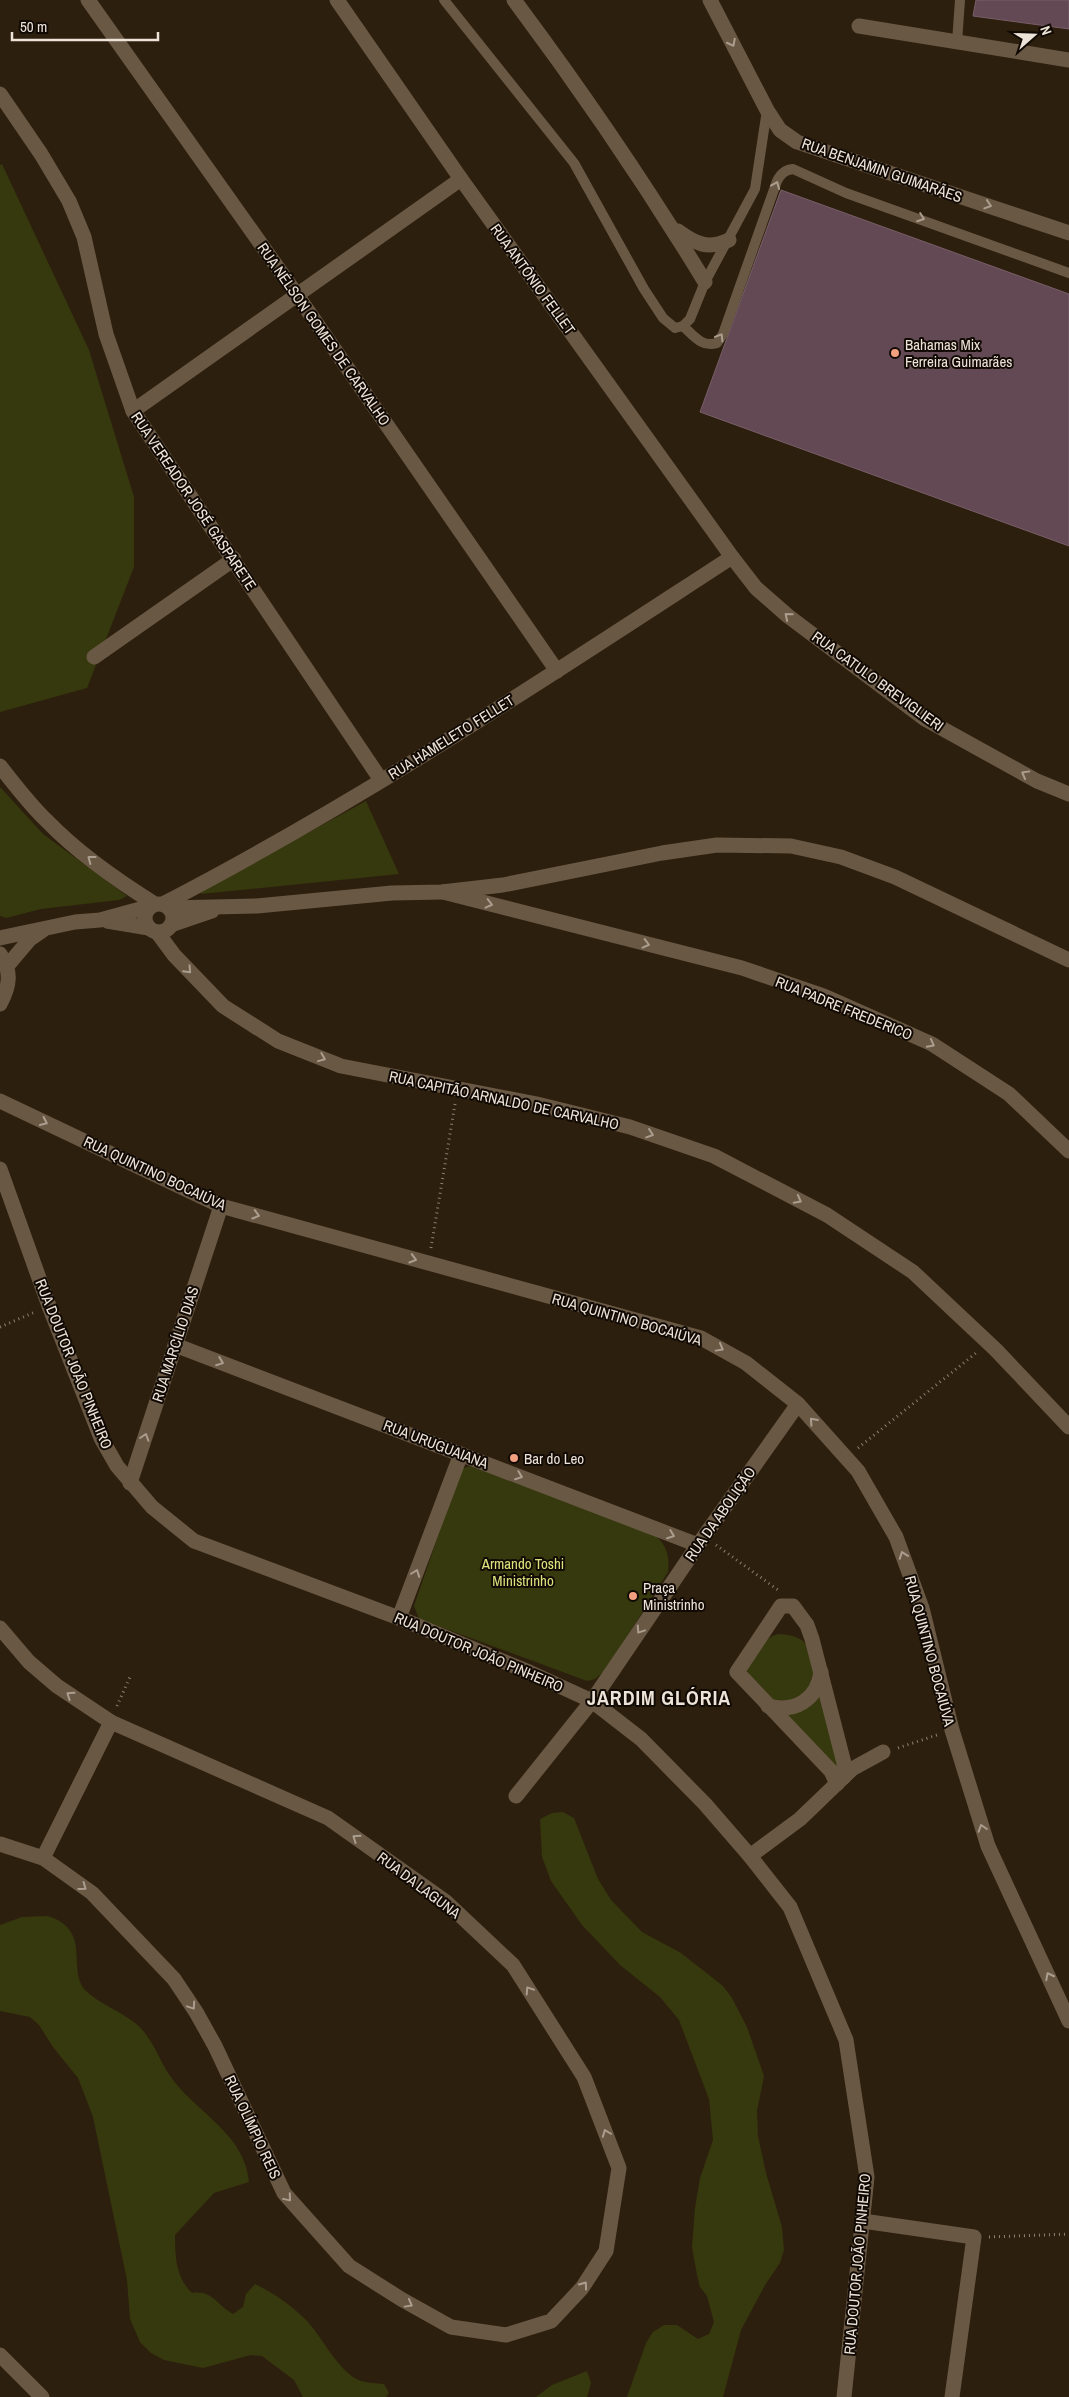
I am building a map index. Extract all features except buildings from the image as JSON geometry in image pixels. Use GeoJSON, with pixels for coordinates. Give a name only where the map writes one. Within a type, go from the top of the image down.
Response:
{"type":"FeatureCollection","features":[{"type":"Feature","properties":{"kind":"street","name":"RUA NÉLSON GOMES DE CARVALHO"},"geometry":{"type":"LineString","coordinates":[[88,0],[297,295],[557,671]]}},
{"type":"Feature","properties":{"kind":"street","name":"RUA ANTÔNIO FELLET"},"geometry":{"type":"LineString","coordinates":[[337,0],[462,179],[732,557]]}},
{"type":"Feature","properties":{"kind":"street"},"geometry":{"type":"LineString","coordinates":[[514,0],[551,49],[672,228],[704,282]]}},
{"type":"Feature","properties":{"kind":"street","name":"RUA BENJAMIN GUIMARÃES"},"geometry":{"type":"LineString","coordinates":[[710,0],[767,110],[780,130],[797,142],[1069,233]]}},
{"type":"Feature","properties":{"kind":"street"},"geometry":{"type":"LineString","coordinates":[[859,26],[1069,60]]}},
{"type":"Feature","properties":{"kind":"street","name":"RUA VEREADOR JOSÉ GASPARETE"},"geometry":{"type":"LineString","coordinates":[[0,94],[41,154],[69,201],[84,237],[106,334],[133,411],[382,780]]}},
{"type":"Feature","properties":{"kind":"street"},"geometry":{"type":"LineString","coordinates":[[133,411],[462,179]]}},
{"type":"Feature","properties":{"kind":"street"},"geometry":{"type":"LineString","coordinates":[[672,228],[693,242],[715,246],[729,240]]}},
{"type":"Feature","properties":{"kind":"street","name":"RUA HAMELETO FELLET"},"geometry":{"type":"LineString","coordinates":[[159,906],[214,878],[382,780],[557,671],[732,557]]}},
{"type":"Feature","properties":{"kind":"street","name":"RUA CATULO BREVIGLIERI"},"geometry":{"type":"LineString","coordinates":[[732,557],[756,588],[788,616],[925,719],[1037,781],[1069,794]]}},
{"type":"Feature","properties":{"kind":"street"},"geometry":{"type":"LineString","coordinates":[[94,657],[234,559]]}},
{"type":"Feature","properties":{"kind":"street"},"geometry":{"type":"LineString","coordinates":[[0,766],[46,821],[65,839],[130,888],[173,916],[172,925]]}},
{"type":"Feature","properties":{"kind":"street"},"geometry":{"type":"LineString","coordinates":[[0,938],[49,927],[100,920],[159,906],[257,906],[392,893],[442,892],[503,884],[662,853],[717,845],[790,846],[840,857],[895,877],[1069,960]]}},
{"type":"Feature","properties":{"kind":"street","name":"RUA PADRE FREDERICO"},"geometry":{"type":"LineString","coordinates":[[442,892],[742,968],[824,996],[932,1044],[1009,1094],[1069,1151]]}},
{"type":"Feature","properties":{"kind":"street"},"geometry":{"type":"LineString","coordinates":[[153,930],[146,914],[159,906]]}},
{"type":"Feature","properties":{"kind":"street"},"geometry":{"type":"LineString","coordinates":[[100,920],[153,930],[166,930],[172,925],[225,906]]}},
{"type":"Feature","properties":{"kind":"street"},"geometry":{"type":"LineString","coordinates":[[0,1004],[9,984],[4,960],[30,939],[49,927]]}},
{"type":"Feature","properties":{"kind":"street","name":"RUA CAPITÃO ARNALDO DE CARVALHO"},"geometry":{"type":"LineString","coordinates":[[153,930],[223,1006],[278,1041],[341,1066],[537,1104],[630,1127],[714,1156],[827,1215],[913,1272],[988,1343],[1069,1427]]}},
{"type":"Feature","properties":{"kind":"street","name":"RUA QUINTINO BOCAIÚVA"},"geometry":{"type":"LineString","coordinates":[[0,1101],[221,1206],[701,1338],[746,1363],[798,1404],[858,1471],[896,1537],[922,1608],[952,1730],[988,1846],[1069,2021]]}},
{"type":"Feature","properties":{"kind":"street","name":"RUA DOUTOR JOÃO PINHEIRO"},"geometry":{"type":"LineString","coordinates":[[0,1169],[101,1438],[117,1466],[152,1507],[194,1541],[399,1618],[530,1672],[592,1701],[641,1739],[705,1804],[750,1856],[790,1907],[846,2040],[867,2177],[844,2397]]}},
{"type":"Feature","properties":{"kind":"street","name":"RUA MARCÍLIO DIAS"},"geometry":{"type":"LineString","coordinates":[[130,1483],[221,1206]]}},
{"type":"Feature","properties":{"kind":"street","name":"RUA URUGUAIANA"},"geometry":{"type":"LineString","coordinates":[[175,1345],[461,1454],[701,1541]]}},
{"type":"Feature","properties":{"kind":"street","name":"RUA DA ABOLIÇÃO"},"geometry":{"type":"LineString","coordinates":[[516,1796],[592,1701],[701,1541],[798,1404]]}},
{"type":"Feature","properties":{"kind":"street"},"geometry":{"type":"LineString","coordinates":[[399,1618],[461,1454]]}},
{"type":"Feature","properties":{"kind":"street"},"geometry":{"type":"LineString","coordinates":[[781,1606],[792,1608],[810,1632],[845,1768],[841,1781],[737,1672],[781,1606]]}},
{"type":"Feature","properties":{"kind":"street","name":"RUA DA LAGUNA"},"geometry":{"type":"LineString","coordinates":[[0,1628],[29,1662],[57,1686],[111,1722],[328,1818],[445,1902],[513,1965],[584,2077],[619,2168],[606,2251],[582,2288],[551,2321]]}},
{"type":"Feature","properties":{"kind":"street"},"geometry":{"type":"LineString","coordinates":[[768,1706],[788,1708],[809,1699],[816,1690],[821,1671]]}},
{"type":"Feature","properties":{"kind":"street"},"geometry":{"type":"LineString","coordinates":[[43,1858],[111,1722]]}},
{"type":"Feature","properties":{"kind":"street"},"geometry":{"type":"LineString","coordinates":[[750,1856],[800,1819],[856,1767],[883,1752]]}},
{"type":"Feature","properties":{"kind":"street","name":"RUA OLÍMPIO REIS"},"geometry":{"type":"LineString","coordinates":[[0,1844],[43,1858],[92,1894],[174,1979],[196,2012],[215,2046],[284,2193],[349,2266],[401,2299],[451,2327],[506,2335],[551,2321]]}},
{"type":"Feature","properties":{"kind":"street"},"geometry":{"type":"LineString","coordinates":[[863,2221],[974,2237],[952,2397]]}},
{"type":"Feature","properties":{"kind":"street"},"geometry":{"type":"LineString","coordinates":[[0,2354],[42,2397]]}},
{"type":"Feature","properties":{"kind":"lane"},"geometry":{"type":"LineString","coordinates":[[444,0],[574,163],[659,313],[675,328],[683,326],[690,319],[704,282],[729,240],[755,189],[767,110]]}},
{"type":"Feature","properties":{"kind":"lane"},"geometry":{"type":"LineString","coordinates":[[957,42],[960,0]]}},
{"type":"Feature","properties":{"kind":"lane"},"geometry":{"type":"LineString","coordinates":[[683,326],[702,343],[710,346],[717,343],[723,334],[777,181],[784,171],[793,169],[846,193],[1069,273]]}},
{"type":"Feature","properties":{"kind":"path"},"geometry":{"type":"LineString","coordinates":[[429,1264],[458,1088]]}},
{"type":"Feature","properties":{"kind":"path"},"geometry":{"type":"LineString","coordinates":[[0,1327],[50,1306]]}},
{"type":"Feature","properties":{"kind":"path"},"geometry":{"type":"LineString","coordinates":[[846,1457],[988,1343]]}},
{"type":"Feature","properties":{"kind":"path"},"geometry":{"type":"LineString","coordinates":[[701,1541],[782,1592],[792,1608]]}},
{"type":"Feature","properties":{"kind":"path"},"geometry":{"type":"LineString","coordinates":[[117,1708],[130,1677]]}},
{"type":"Feature","properties":{"kind":"path"},"geometry":{"type":"LineString","coordinates":[[883,1752],[952,1730]]}},
{"type":"Feature","properties":{"kind":"path"},"geometry":{"type":"LineString","coordinates":[[974,2237],[1069,2234]]}},
{"type":"Feature","properties":{"kind":"green space"},"geometry":{"type":"Polygon","coordinates":[[[2,164],[89,350],[134,497],[134,567],[87,688],[0,712],[0,165],[2,164]]]}},
{"type":"Feature","properties":{"kind":"green space"},"geometry":{"type":"Polygon","coordinates":[[[0,787],[43,834],[127,896],[119,900],[41,909],[6,918],[0,916],[0,787]]]}},
{"type":"Feature","properties":{"kind":"green space"},"geometry":{"type":"Polygon","coordinates":[[[366,801],[399,874],[201,894],[201,891],[366,801]]]}},
{"type":"Feature","properties":{"kind":"green space","name":"Armando Toshi Ministrinho"},"geometry":{"type":"Polygon","coordinates":[[[470,1466],[653,1533],[664,1546],[668,1555],[668,1572],[605,1671],[595,1679],[587,1681],[419,1619],[414,1606],[461,1469],[470,1466]]]}},
{"type":"Feature","properties":{"kind":"green space"},"geometry":{"type":"Polygon","coordinates":[[[778,1634],[794,1636],[804,1642],[818,1665],[807,1695],[776,1705],[747,1674],[750,1661],[756,1650],[766,1640],[778,1634]]]}},
{"type":"Feature","properties":{"kind":"green space"},"geometry":{"type":"Polygon","coordinates":[[[817,1691],[842,1763],[836,1769],[777,1709],[817,1691]]]}},
{"type":"Feature","properties":{"kind":"green space"},"geometry":{"type":"Polygon","coordinates":[[[563,1812],[574,1818],[598,1879],[611,1900],[642,1932],[681,1953],[723,1986],[732,1998],[747,2027],[764,2076],[757,2111],[758,2136],[766,2173],[782,2227],[784,2250],[780,2263],[765,2285],[741,2330],[723,2397],[627,2397],[646,2343],[653,2332],[664,2325],[677,2325],[698,2339],[709,2334],[714,2322],[707,2296],[700,2287],[692,2247],[695,2208],[700,2178],[713,2140],[709,2099],[679,2020],[660,1997],[620,1965],[582,1925],[551,1881],[542,1857],[540,1819],[552,1813],[563,1812]]]}},
{"type":"Feature","properties":{"kind":"green space"},"geometry":{"type":"Polygon","coordinates":[[[48,1916],[62,1923],[70,1931],[75,1941],[78,1973],[81,1983],[87,1992],[142,2029],[173,2080],[230,2138],[246,2166],[249,2182],[214,2193],[175,2235],[178,2267],[187,2287],[192,2293],[210,2296],[233,2314],[243,2307],[246,2294],[255,2284],[261,2287],[288,2304],[305,2319],[337,2362],[353,2377],[364,2382],[384,2384],[389,2393],[386,2397],[303,2397],[294,2380],[262,2356],[251,2355],[203,2368],[164,2360],[151,2353],[140,2342],[130,2319],[127,2280],[93,2117],[78,2078],[53,2047],[39,2025],[30,2017],[0,2011],[0,1925],[22,1917],[48,1916]]]}},
{"type":"Feature","properties":{"kind":"green space"},"geometry":{"type":"Polygon","coordinates":[[[587,2371],[591,2383],[587,2397],[536,2397],[552,2385],[587,2371]]]}},
{"type":"Feature","properties":{"kind":"place","name":"Bahamas Mix Ferreira Guimarães"},"geometry":{"type":"Point","coordinates":[895,353]}},
{"type":"Feature","properties":{"kind":"place","name":"Bar do Leo"},"geometry":{"type":"Point","coordinates":[514,1458]}},
{"type":"Feature","properties":{"kind":"place","name":"Praça Ministrinho"},"geometry":{"type":"Point","coordinates":[633,1596]}},
{"type":"Feature","properties":{"kind":"district","name":"JARDIM GLÓRIA"},"geometry":{"type":"Point","coordinates":[659,1697]}}]}
